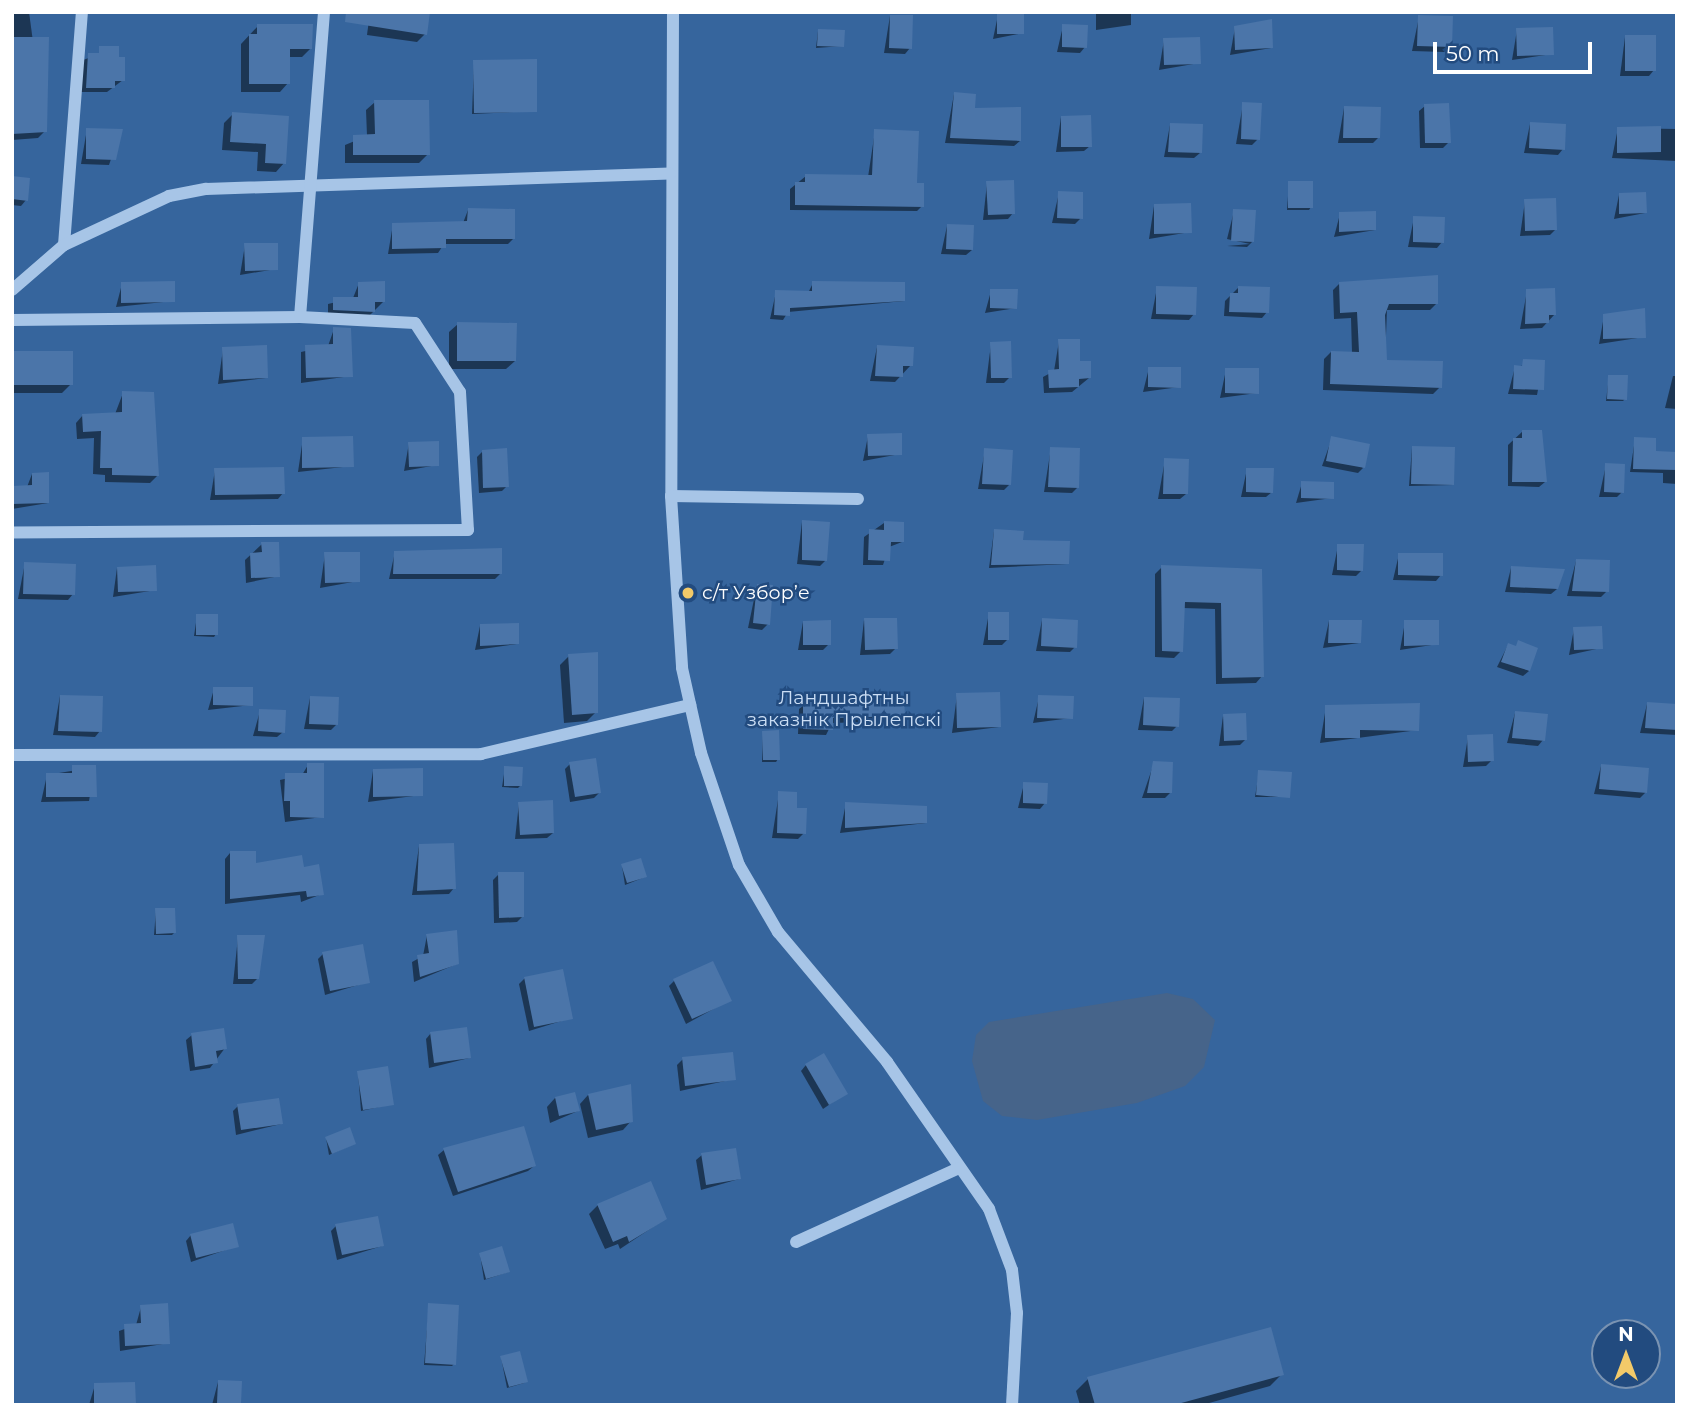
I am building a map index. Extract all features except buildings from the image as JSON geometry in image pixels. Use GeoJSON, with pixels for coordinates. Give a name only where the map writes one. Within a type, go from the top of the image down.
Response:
{"type":"FeatureCollection","features":[{"type":"Feature","properties":{"kind":"street"},"geometry":{"type":"LineString","coordinates":[[64,245],[82,12]]}},
{"type":"Feature","properties":{"kind":"street"},"geometry":{"type":"LineString","coordinates":[[300,317],[308,181],[324,12]]}},
{"type":"Feature","properties":{"kind":"street"},"geometry":{"type":"LineString","coordinates":[[673,12],[670,174],[671,496],[677,619],[690,705],[721,822],[756,897],[817,986],[887,1062],[989,1209],[1012,1270],[1018,1356],[1012,1405]]}},
{"type":"Feature","properties":{"kind":"street"},"geometry":{"type":"LineString","coordinates":[[12,290],[64,245],[169,196],[308,181],[670,174]]}},
{"type":"Feature","properties":{"kind":"street"},"geometry":{"type":"LineString","coordinates":[[12,320],[300,317],[403,320],[425,330],[460,392],[467,530],[12,532]]}},
{"type":"Feature","properties":{"kind":"street"},"geometry":{"type":"LineString","coordinates":[[671,496],[858,499]]}},
{"type":"Feature","properties":{"kind":"street"},"geometry":{"type":"LineString","coordinates":[[12,755],[481,754],[690,705]]}},
{"type":"Feature","properties":{"kind":"street"},"geometry":{"type":"LineString","coordinates":[[796,1241],[959,1168]]}},
{"type":"Feature","properties":{"kind":"green space","name":"Ландшафтны заказнік Прылепскі"},"geometry":{"type":"Polygon","coordinates":[[[12,12],[1677,12],[1677,1405],[12,1405],[12,12]]]}},
{"type":"Feature","properties":{"kind":"shaded area"},"geometry":{"type":"Polygon","coordinates":[[[1167,993],[1193,999],[1215,1020],[1204,1067],[1185,1086],[1137,1103],[1037,1120],[1002,1116],[983,1101],[972,1061],[976,1035],[989,1022],[1167,993]]]}},
{"type":"Feature","properties":{"kind":"place","name":"с/т Узборʼе"},"geometry":{"type":"Point","coordinates":[688,593]}}]}
